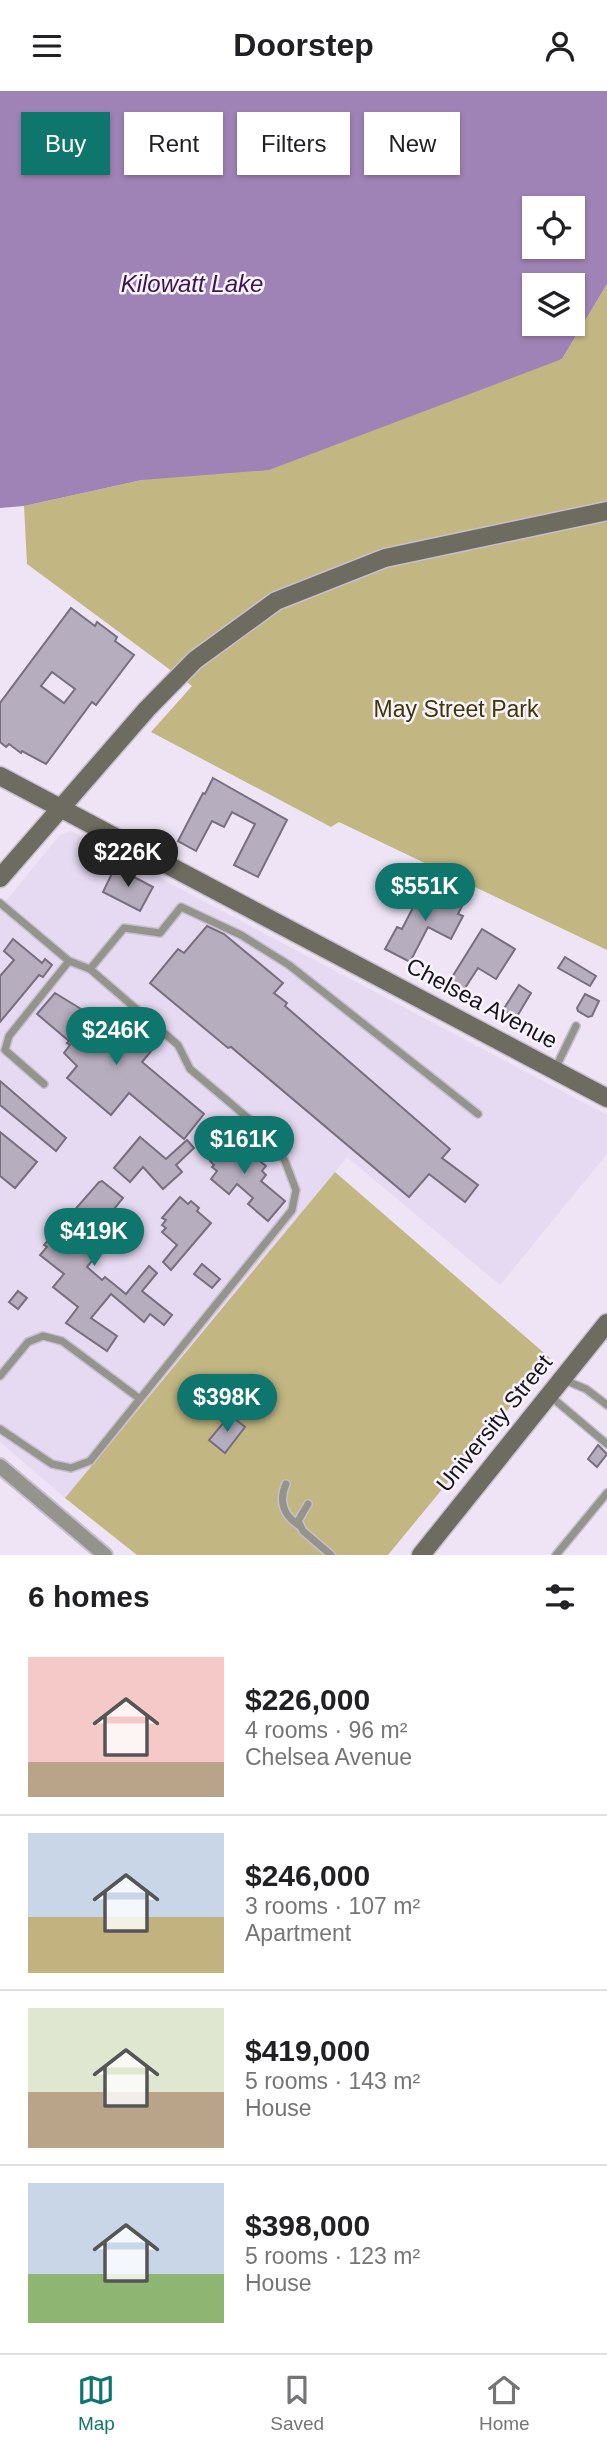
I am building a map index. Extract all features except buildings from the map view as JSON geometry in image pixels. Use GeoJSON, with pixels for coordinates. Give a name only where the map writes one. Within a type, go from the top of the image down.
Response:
{"type":"FeatureCollection","features":[{"type":"Feature","properties":{"kind":"main road"},"geometry":{"type":"LineString","coordinates":[[0,878],[147,709],[195,660],[276,601],[385,558],[607,511]]}},
{"type":"Feature","properties":{"kind":"main road","name":"Chelsea Avenue"},"geometry":{"type":"LineString","coordinates":[[0,776],[607,1098]]}},
{"type":"Feature","properties":{"kind":"main road","name":"University Street"},"geometry":{"type":"LineString","coordinates":[[421,1555],[607,1323]]}},
{"type":"Feature","properties":{"kind":"street"},"geometry":{"type":"LineString","coordinates":[[0,1466],[105,1555]]}},
{"type":"Feature","properties":{"kind":"lane"},"geometry":{"type":"LineString","coordinates":[[0,903],[69,961],[90,969],[178,1045],[190,1069],[267,1134],[285,1161],[296,1190],[292,1210],[90,1461],[71,1468],[52,1464],[0,1429]]}},
{"type":"Feature","properties":{"kind":"lane"},"geometry":{"type":"LineString","coordinates":[[90,969],[124,928],[160,933],[181,908],[241,935],[289,965],[478,1114]]}},
{"type":"Feature","properties":{"kind":"lane"},"geometry":{"type":"LineString","coordinates":[[44,1084],[5,1050],[9,1036],[69,961]]}},
{"type":"Feature","properties":{"kind":"lane"},"geometry":{"type":"LineString","coordinates":[[555,1070],[576,1026]]}},
{"type":"Feature","properties":{"kind":"lane"},"geometry":{"type":"LineString","coordinates":[[0,1376],[28,1342],[43,1336],[62,1341],[140,1399]]}},
{"type":"Feature","properties":{"kind":"lane"},"geometry":{"type":"LineString","coordinates":[[561,1379],[586,1389],[607,1405]]}},
{"type":"Feature","properties":{"kind":"lane"},"geometry":{"type":"LineString","coordinates":[[548,1395],[607,1444]]}},
{"type":"Feature","properties":{"kind":"lane"},"geometry":{"type":"LineString","coordinates":[[286,1483],[282,1501],[288,1519],[331,1555]]}},
{"type":"Feature","properties":{"kind":"lane"},"geometry":{"type":"LineString","coordinates":[[556,1555],[607,1493]]}},
{"type":"Feature","properties":{"kind":"lane"},"geometry":{"type":"LineString","coordinates":[[300,1527],[298,1521],[308,1504]]}},
{"type":"Feature","properties":{"kind":"shaded area"},"geometry":{"type":"Polygon","coordinates":[[[71,831],[607,1115],[607,1154],[500,1285],[347,1157],[65,1498],[0,1442],[0,908],[60,835],[71,831]]]}},
{"type":"Feature","properties":{"kind":"green space","name":"May Street Park"},"geometry":{"type":"Polygon","coordinates":[[[607,284],[607,950],[339,822],[331,827],[151,732],[192,686],[27,564],[24,506],[142,480],[562,359],[576,336],[585,336],[585,321],[607,284]]]}},
{"type":"Feature","properties":{"kind":"green space"},"geometry":{"type":"Polygon","coordinates":[[[335,1172],[550,1358],[388,1555],[137,1555],[65,1498],[335,1172]]]}},
{"type":"Feature","properties":{"kind":"water","name":"Kilowatt Lake"},"geometry":{"type":"Polygon","coordinates":[[[0,91],[607,91],[607,284],[585,321],[585,273],[522,273],[522,336],[576,336],[562,359],[269,470],[142,480],[24,506],[0,508],[0,91]]]}}]}
